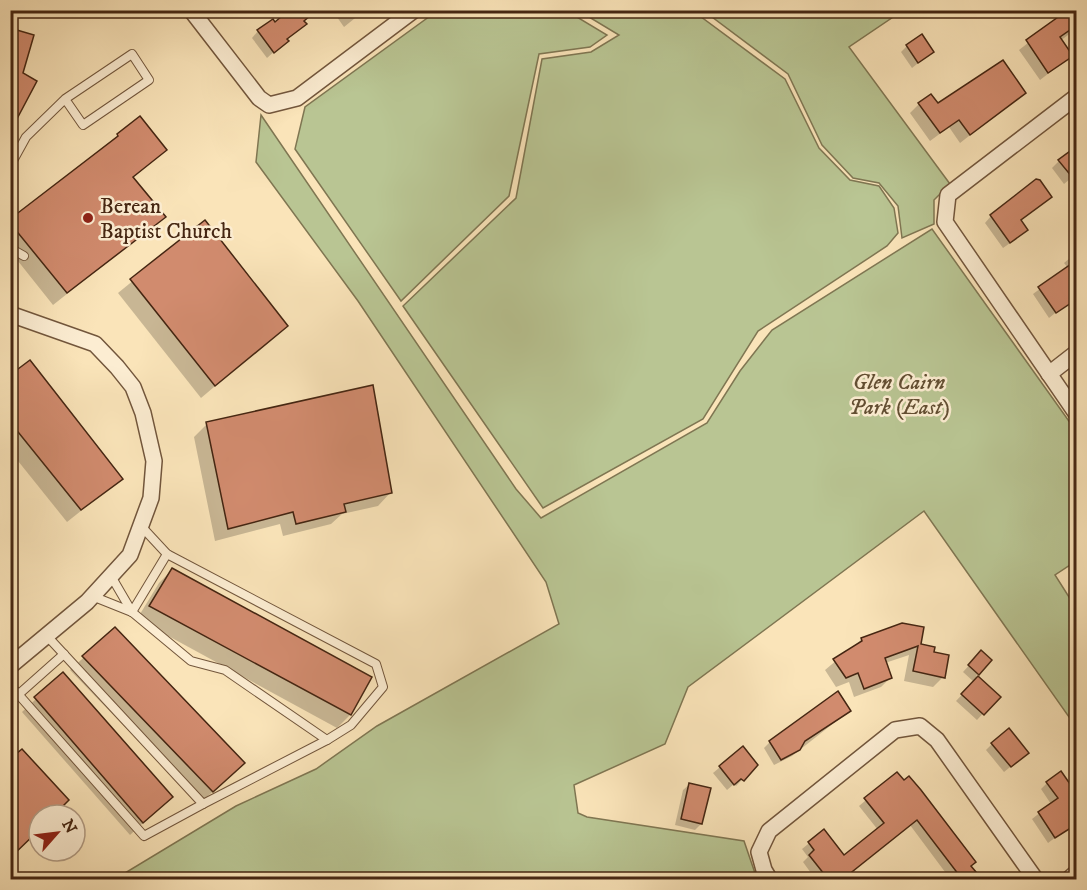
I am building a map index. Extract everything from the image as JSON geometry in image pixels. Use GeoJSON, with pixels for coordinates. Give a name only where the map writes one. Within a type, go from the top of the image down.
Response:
{"type":"FeatureCollection","features":[{"type":"Feature","properties":{"kind":"street"},"geometry":{"type":"LineString","coordinates":[[192,10],[259,98],[269,105],[297,98],[414,10]]}},
{"type":"Feature","properties":{"kind":"street"},"geometry":{"type":"LineString","coordinates":[[1077,97],[948,195],[945,222],[1077,413]]}},
{"type":"Feature","properties":{"kind":"street"},"geometry":{"type":"LineString","coordinates":[[10,314],[94,344],[133,387],[143,413],[154,461],[151,498],[130,555],[92,596],[10,666]]}},
{"type":"Feature","properties":{"kind":"street"},"geometry":{"type":"LineString","coordinates":[[1049,374],[1077,353]]}},
{"type":"Feature","properties":{"kind":"street"},"geometry":{"type":"LineString","coordinates":[[770,879],[764,870],[759,852],[769,831],[895,730],[920,726],[937,740],[1036,879]]}},
{"type":"Feature","properties":{"kind":"street"},"geometry":{"type":"LineString","coordinates":[[1068,879],[1077,873]]}},
{"type":"Feature","properties":{"kind":"lane"},"geometry":{"type":"LineString","coordinates":[[10,166],[26,137],[64,99],[132,54],[149,80],[83,125],[64,99]]}},
{"type":"Feature","properties":{"kind":"lane"},"geometry":{"type":"LineString","coordinates":[[10,248],[24,256]]}},
{"type":"Feature","properties":{"kind":"lane"},"geometry":{"type":"LineString","coordinates":[[10,685],[144,836],[327,740],[351,725],[383,687],[376,664],[167,554],[141,525]]}},
{"type":"Feature","properties":{"kind":"lane"},"geometry":{"type":"LineString","coordinates":[[132,612],[167,554]]}},
{"type":"Feature","properties":{"kind":"lane"},"geometry":{"type":"LineString","coordinates":[[111,576],[132,612]]}},
{"type":"Feature","properties":{"kind":"lane"},"geometry":{"type":"LineString","coordinates":[[92,596],[132,612],[191,661],[225,670],[327,740]]}},
{"type":"Feature","properties":{"kind":"lane"},"geometry":{"type":"LineString","coordinates":[[46,636],[203,804]]}},
{"type":"Feature","properties":{"kind":"lane"},"geometry":{"type":"LineString","coordinates":[[19,694],[64,654]]}},
{"type":"Feature","properties":{"kind":"green space"},"geometry":{"type":"Polygon","coordinates":[[[437,11],[567,11],[607,35],[590,47],[539,54],[509,196],[401,301],[295,149],[305,107],[437,11]]]}},
{"type":"Feature","properties":{"kind":"green space"},"geometry":{"type":"Polygon","coordinates":[[[579,11],[693,11],[785,79],[819,148],[850,180],[879,186],[894,208],[898,233],[887,246],[758,331],[703,419],[543,508],[403,306],[516,198],[542,59],[591,52],[619,35],[579,11]]]}},
{"type":"Feature","properties":{"kind":"green space"},"geometry":{"type":"Polygon","coordinates":[[[704,11],[902,11],[849,47],[950,184],[934,200],[934,224],[902,238],[898,206],[879,183],[853,178],[822,145],[788,74],[704,11]]]}},
{"type":"Feature","properties":{"kind":"green space","name":"Glen Cairn Park (East)"},"geometry":{"type":"Polygon","coordinates":[[[261,115],[516,489],[541,518],[707,423],[740,371],[772,330],[932,229],[1076,431],[1076,561],[1055,575],[1076,608],[1076,727],[924,511],[688,687],[665,744],[574,785],[578,813],[587,817],[744,841],[757,879],[115,879],[236,806],[316,769],[377,726],[559,624],[546,582],[358,301],[256,162],[261,115]]]}},
{"type":"Feature","properties":{"kind":"building"},"geometry":{"type":"Polygon","coordinates":[[[289,10],[317,10],[304,21],[307,24],[287,39],[289,41],[274,53],[257,30],[273,19],[275,22],[289,10]]]}},
{"type":"Feature","properties":{"kind":"building"},"geometry":{"type":"Polygon","coordinates":[[[1068,10],[1077,10],[1077,25],[1060,37],[1073,56],[1048,73],[1026,40],[1068,10]]]}},
{"type":"Feature","properties":{"kind":"building"},"geometry":{"type":"Polygon","coordinates":[[[10,28],[34,35],[23,73],[37,81],[10,132],[10,28]]]}},
{"type":"Feature","properties":{"kind":"building"},"geometry":{"type":"Polygon","coordinates":[[[922,34],[934,52],[918,63],[906,45],[922,34]]]}},
{"type":"Feature","properties":{"kind":"building"},"geometry":{"type":"Polygon","coordinates":[[[1003,60],[1026,93],[970,135],[959,120],[940,133],[918,103],[931,94],[938,103],[1003,60]]]}},
{"type":"Feature","properties":{"kind":"building","name":"Berean Baptist Church"},"geometry":{"type":"Polygon","coordinates":[[[140,116],[167,150],[133,177],[166,217],[67,293],[10,223],[10,219],[118,136],[117,134],[140,116]]]}},
{"type":"Feature","properties":{"kind":"building"},"geometry":{"type":"Polygon","coordinates":[[[1077,146],[1077,183],[1058,160],[1077,146]]]}},
{"type":"Feature","properties":{"kind":"building"},"geometry":{"type":"Polygon","coordinates":[[[1036,179],[1040,180],[1052,197],[1021,220],[1028,230],[1010,243],[990,215],[1036,179]]]}},
{"type":"Feature","properties":{"kind":"building"},"geometry":{"type":"Polygon","coordinates":[[[205,220],[288,326],[215,386],[130,279],[205,220]]]}},
{"type":"Feature","properties":{"kind":"building"},"geometry":{"type":"Polygon","coordinates":[[[1077,260],[1077,299],[1056,313],[1038,287],[1077,260]]]}},
{"type":"Feature","properties":{"kind":"building"},"geometry":{"type":"Polygon","coordinates":[[[30,360],[123,479],[81,510],[10,422],[10,375],[30,360]]]}},
{"type":"Feature","properties":{"kind":"building"},"geometry":{"type":"Polygon","coordinates":[[[373,385],[392,493],[344,504],[346,512],[296,524],[293,512],[228,529],[206,422],[373,385]]]}},
{"type":"Feature","properties":{"kind":"building"},"geometry":{"type":"Polygon","coordinates":[[[172,568],[372,677],[351,715],[149,606],[172,568]]]}},
{"type":"Feature","properties":{"kind":"building"},"geometry":{"type":"Polygon","coordinates":[[[902,623],[924,627],[921,644],[935,647],[934,652],[949,655],[945,678],[913,671],[918,646],[885,658],[892,678],[864,689],[858,673],[846,678],[833,659],[862,641],[861,638],[902,623]]]}},
{"type":"Feature","properties":{"kind":"building"},"geometry":{"type":"Polygon","coordinates":[[[115,627],[245,763],[213,792],[82,656],[115,627]]]}},
{"type":"Feature","properties":{"kind":"building"},"geometry":{"type":"Polygon","coordinates":[[[981,650],[992,660],[979,675],[968,665],[981,650]]]}},
{"type":"Feature","properties":{"kind":"building"},"geometry":{"type":"Polygon","coordinates":[[[63,672],[173,797],[143,823],[34,697],[63,672]]]}},
{"type":"Feature","properties":{"kind":"building"},"geometry":{"type":"Polygon","coordinates":[[[978,676],[1001,697],[984,715],[961,694],[978,676]]]}},
{"type":"Feature","properties":{"kind":"building"},"geometry":{"type":"Polygon","coordinates":[[[838,691],[851,711],[805,741],[800,750],[781,760],[769,741],[838,691]]]}},
{"type":"Feature","properties":{"kind":"building"},"geometry":{"type":"Polygon","coordinates":[[[1009,728],[1029,753],[1011,767],[991,743],[1009,728]]]}},
{"type":"Feature","properties":{"kind":"building"},"geometry":{"type":"Polygon","coordinates":[[[743,746],[758,765],[744,781],[741,779],[734,785],[719,766],[743,746]]]}},
{"type":"Feature","properties":{"kind":"building"},"geometry":{"type":"Polygon","coordinates":[[[22,749],[69,800],[66,803],[27,803],[27,842],[10,858],[10,759],[22,749]]]}},
{"type":"Feature","properties":{"kind":"building"},"geometry":{"type":"Polygon","coordinates":[[[1061,771],[1077,794],[1077,824],[1055,838],[1038,812],[1058,798],[1046,782],[1061,771]]]}},
{"type":"Feature","properties":{"kind":"building"},"geometry":{"type":"Polygon","coordinates":[[[897,772],[904,780],[909,776],[921,790],[976,862],[971,866],[982,879],[962,879],[917,820],[843,879],[828,879],[809,855],[814,850],[808,842],[824,829],[844,855],[884,823],[864,798],[897,772]]]}},
{"type":"Feature","properties":{"kind":"building"},"geometry":{"type":"Polygon","coordinates":[[[689,783],[711,788],[702,824],[681,819],[689,783]]]}},
{"type":"Feature","properties":{"kind":"place","name":"Berean Baptist Church"},"geometry":{"type":"Point","coordinates":[88,218]}}]}
